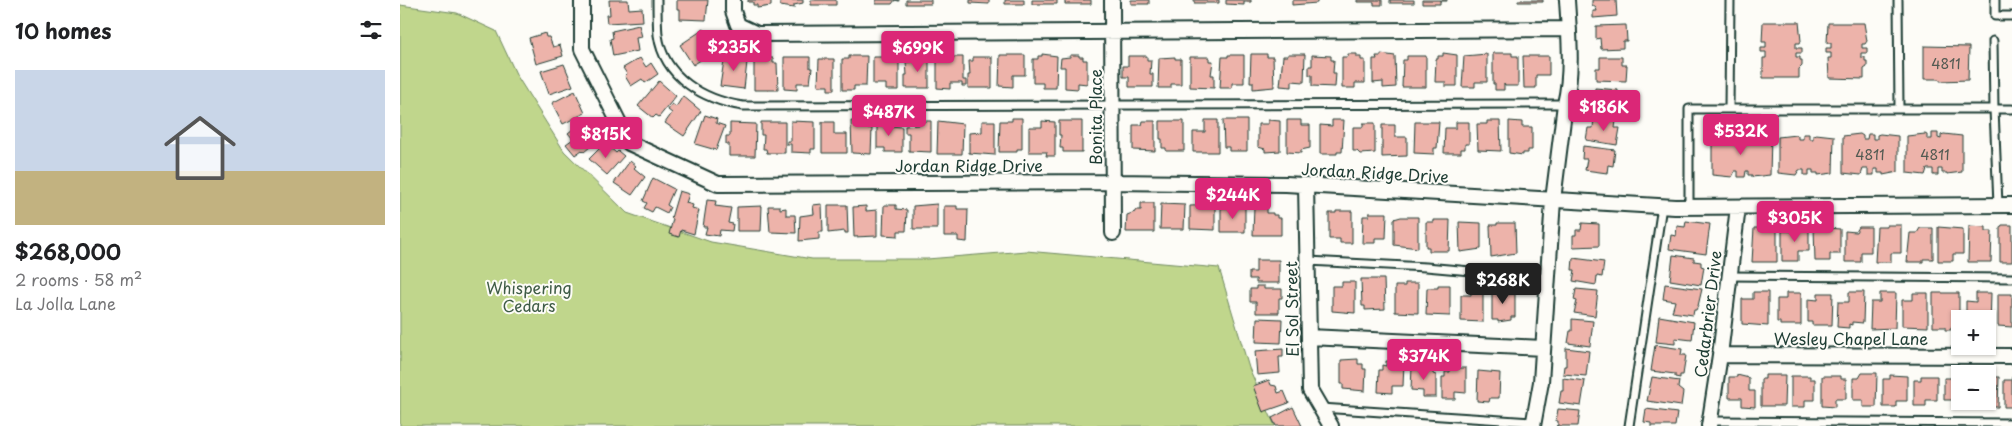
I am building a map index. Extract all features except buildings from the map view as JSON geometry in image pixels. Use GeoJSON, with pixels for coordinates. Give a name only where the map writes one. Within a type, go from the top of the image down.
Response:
{"type":"FeatureCollection","features":[{"type":"Feature","properties":{"kind":"street","name":"Jordan Ridge Drive"},"geometry":{"type":"LineString","coordinates":[[582,0],[582,49],[629,143],[718,184],[1112,182],[1306,185],[1689,207],[2005,205]]}},
{"type":"Feature","properties":{"kind":"street"},"geometry":{"type":"LineString","coordinates":[[733,0],[733,11],[738,25],[757,34],[1569,29]]}},
{"type":"Feature","properties":{"kind":"street","name":"Bonita Place"},"geometry":{"type":"LineString","coordinates":[[1112,0],[1113,233]]}},
{"type":"Feature","properties":{"kind":"street"},"geometry":{"type":"LineString","coordinates":[[1533,424],[1541,382],[1553,200],[1564,104],[1568,92],[1569,29],[1567,0]]}},
{"type":"Feature","properties":{"kind":"street","name":"El Sol Street"},"geometry":{"type":"LineString","coordinates":[[1306,185],[1310,390],[1331,426]]}},
{"type":"Feature","properties":{"kind":"street","name":"Cedarbrier Drive"},"geometry":{"type":"LineString","coordinates":[[1709,424],[1720,355],[1738,207]]}},
{"type":"Feature","properties":{"kind":"street"},"geometry":{"type":"LineString","coordinates":[[1309,337],[1543,348]]}},
{"type":"Feature","properties":{"kind":"street","name":"Wesley Chapel Lane"},"geometry":{"type":"LineString","coordinates":[[1720,355],[2012,356]]}},
{"type":"Feature","properties":{"kind":"lane"},"geometry":{"type":"LineString","coordinates":[[657,0],[658,36],[665,55],[674,71],[689,86],[722,102],[743,106],[1564,104]]}},
{"type":"Feature","properties":{"kind":"lane"},"geometry":{"type":"LineString","coordinates":[[1729,109],[1730,0]]}},
{"type":"Feature","properties":{"kind":"lane"},"geometry":{"type":"LineString","coordinates":[[1898,0],[1899,109]]}},
{"type":"Feature","properties":{"kind":"lane"},"geometry":{"type":"LineString","coordinates":[[1995,0],[1995,16],[2012,16]]}},
{"type":"Feature","properties":{"kind":"lane"},"geometry":{"type":"LineString","coordinates":[[1992,41],[1994,109],[2005,205]]}},
{"type":"Feature","properties":{"kind":"lane"},"geometry":{"type":"LineString","coordinates":[[1689,207],[1689,109],[2012,109]]}},
{"type":"Feature","properties":{"kind":"lane"},"geometry":{"type":"LineString","coordinates":[[1629,426],[1662,206]]}},
{"type":"Feature","properties":{"kind":"lane"},"geometry":{"type":"LineString","coordinates":[[1308,261],[1426,267],[1548,278]]}},
{"type":"Feature","properties":{"kind":"lane"},"geometry":{"type":"LineString","coordinates":[[1730,276],[2012,278]]}},
{"type":"Feature","properties":{"kind":"lane"},"geometry":{"type":"LineString","coordinates":[[1320,408],[1533,424]]}},
{"type":"Feature","properties":{"kind":"lane"},"geometry":{"type":"LineString","coordinates":[[1709,424],[2012,422]]}},
{"type":"Feature","properties":{"kind":"green space","name":"Whispering Cedars"},"geometry":{"type":"Polygon","coordinates":[[[400,5],[457,13],[496,31],[517,76],[564,151],[627,213],[711,242],[812,259],[927,259],[1026,251],[1219,268],[1249,368],[1275,426],[400,426],[400,5]]]}}]}
